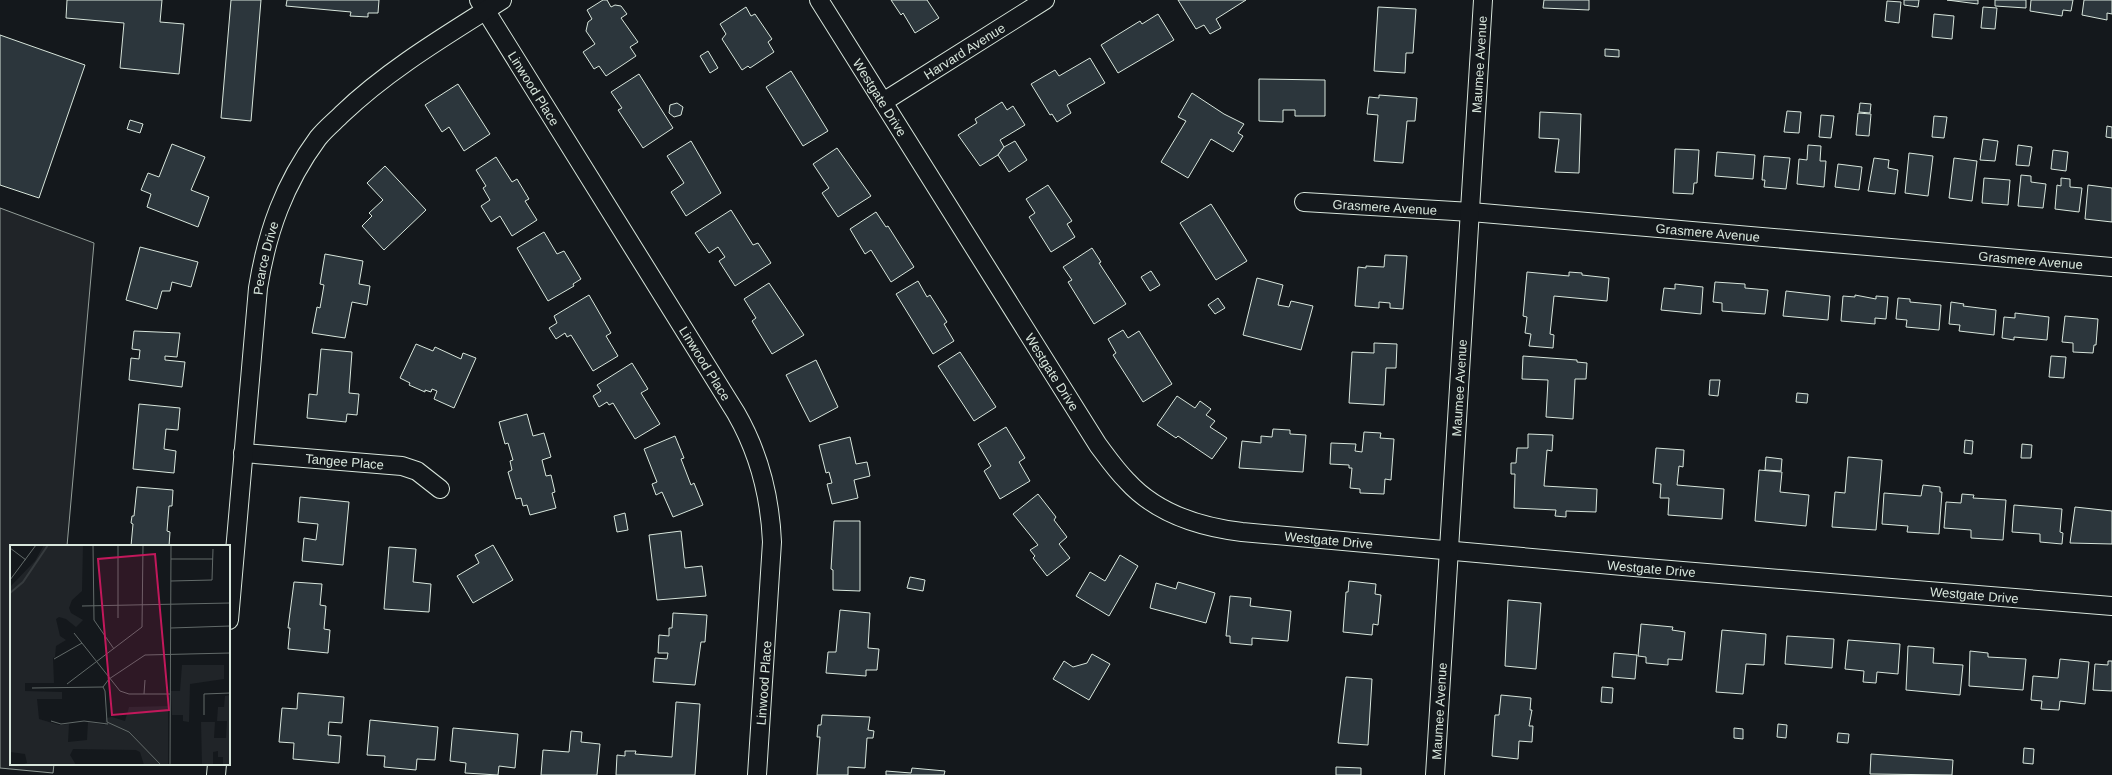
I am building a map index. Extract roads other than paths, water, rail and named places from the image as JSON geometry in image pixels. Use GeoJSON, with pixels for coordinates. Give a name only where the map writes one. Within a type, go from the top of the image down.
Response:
{"type":"FeatureCollection","features":[{"type":"Feature","properties":{"kind":"street","name":"Pearce Drive"},"geometry":{"type":"LineString","coordinates":[[230,608],[243,453],[262,263],[268,235],[282,200],[296,173],[319,136],[359,98],[482,5],[502,0]]}},
{"type":"Feature","properties":{"kind":"street","name":"Westgate Drive"},"geometry":{"type":"LineString","coordinates":[[819,0],[1098,445],[1128,482],[1143,495],[1157,505],[1180,516],[1217,529],[1450,549],[1634,567],[2112,606]]}},
{"type":"Feature","properties":{"kind":"street","name":"Harvard Avenue"},"geometry":{"type":"LineString","coordinates":[[883,102],[1045,0]]}},
{"type":"Feature","properties":{"kind":"street","name":"Maumee Avenue"},"geometry":{"type":"LineString","coordinates":[[1435,775],[1483,0]]}},
{"type":"Feature","properties":{"kind":"street","name":"Linwood Place"},"geometry":{"type":"LineString","coordinates":[[482,5],[733,407],[747,432],[757,459],[771,514],[772,542],[757,775]]}},
{"type":"Feature","properties":{"kind":"street","name":"Grasmere Avenue"},"geometry":{"type":"LineString","coordinates":[[1304,202],[1471,212],[2112,267]]}},
{"type":"Feature","properties":{"kind":"street","name":"Tangee Place"},"geometry":{"type":"LineString","coordinates":[[243,453],[402,466],[417,471],[440,489]]}},
{"type":"Feature","properties":{"kind":"street"},"geometry":{"type":"LineString","coordinates":[[216,775],[217,765]]}}]}
